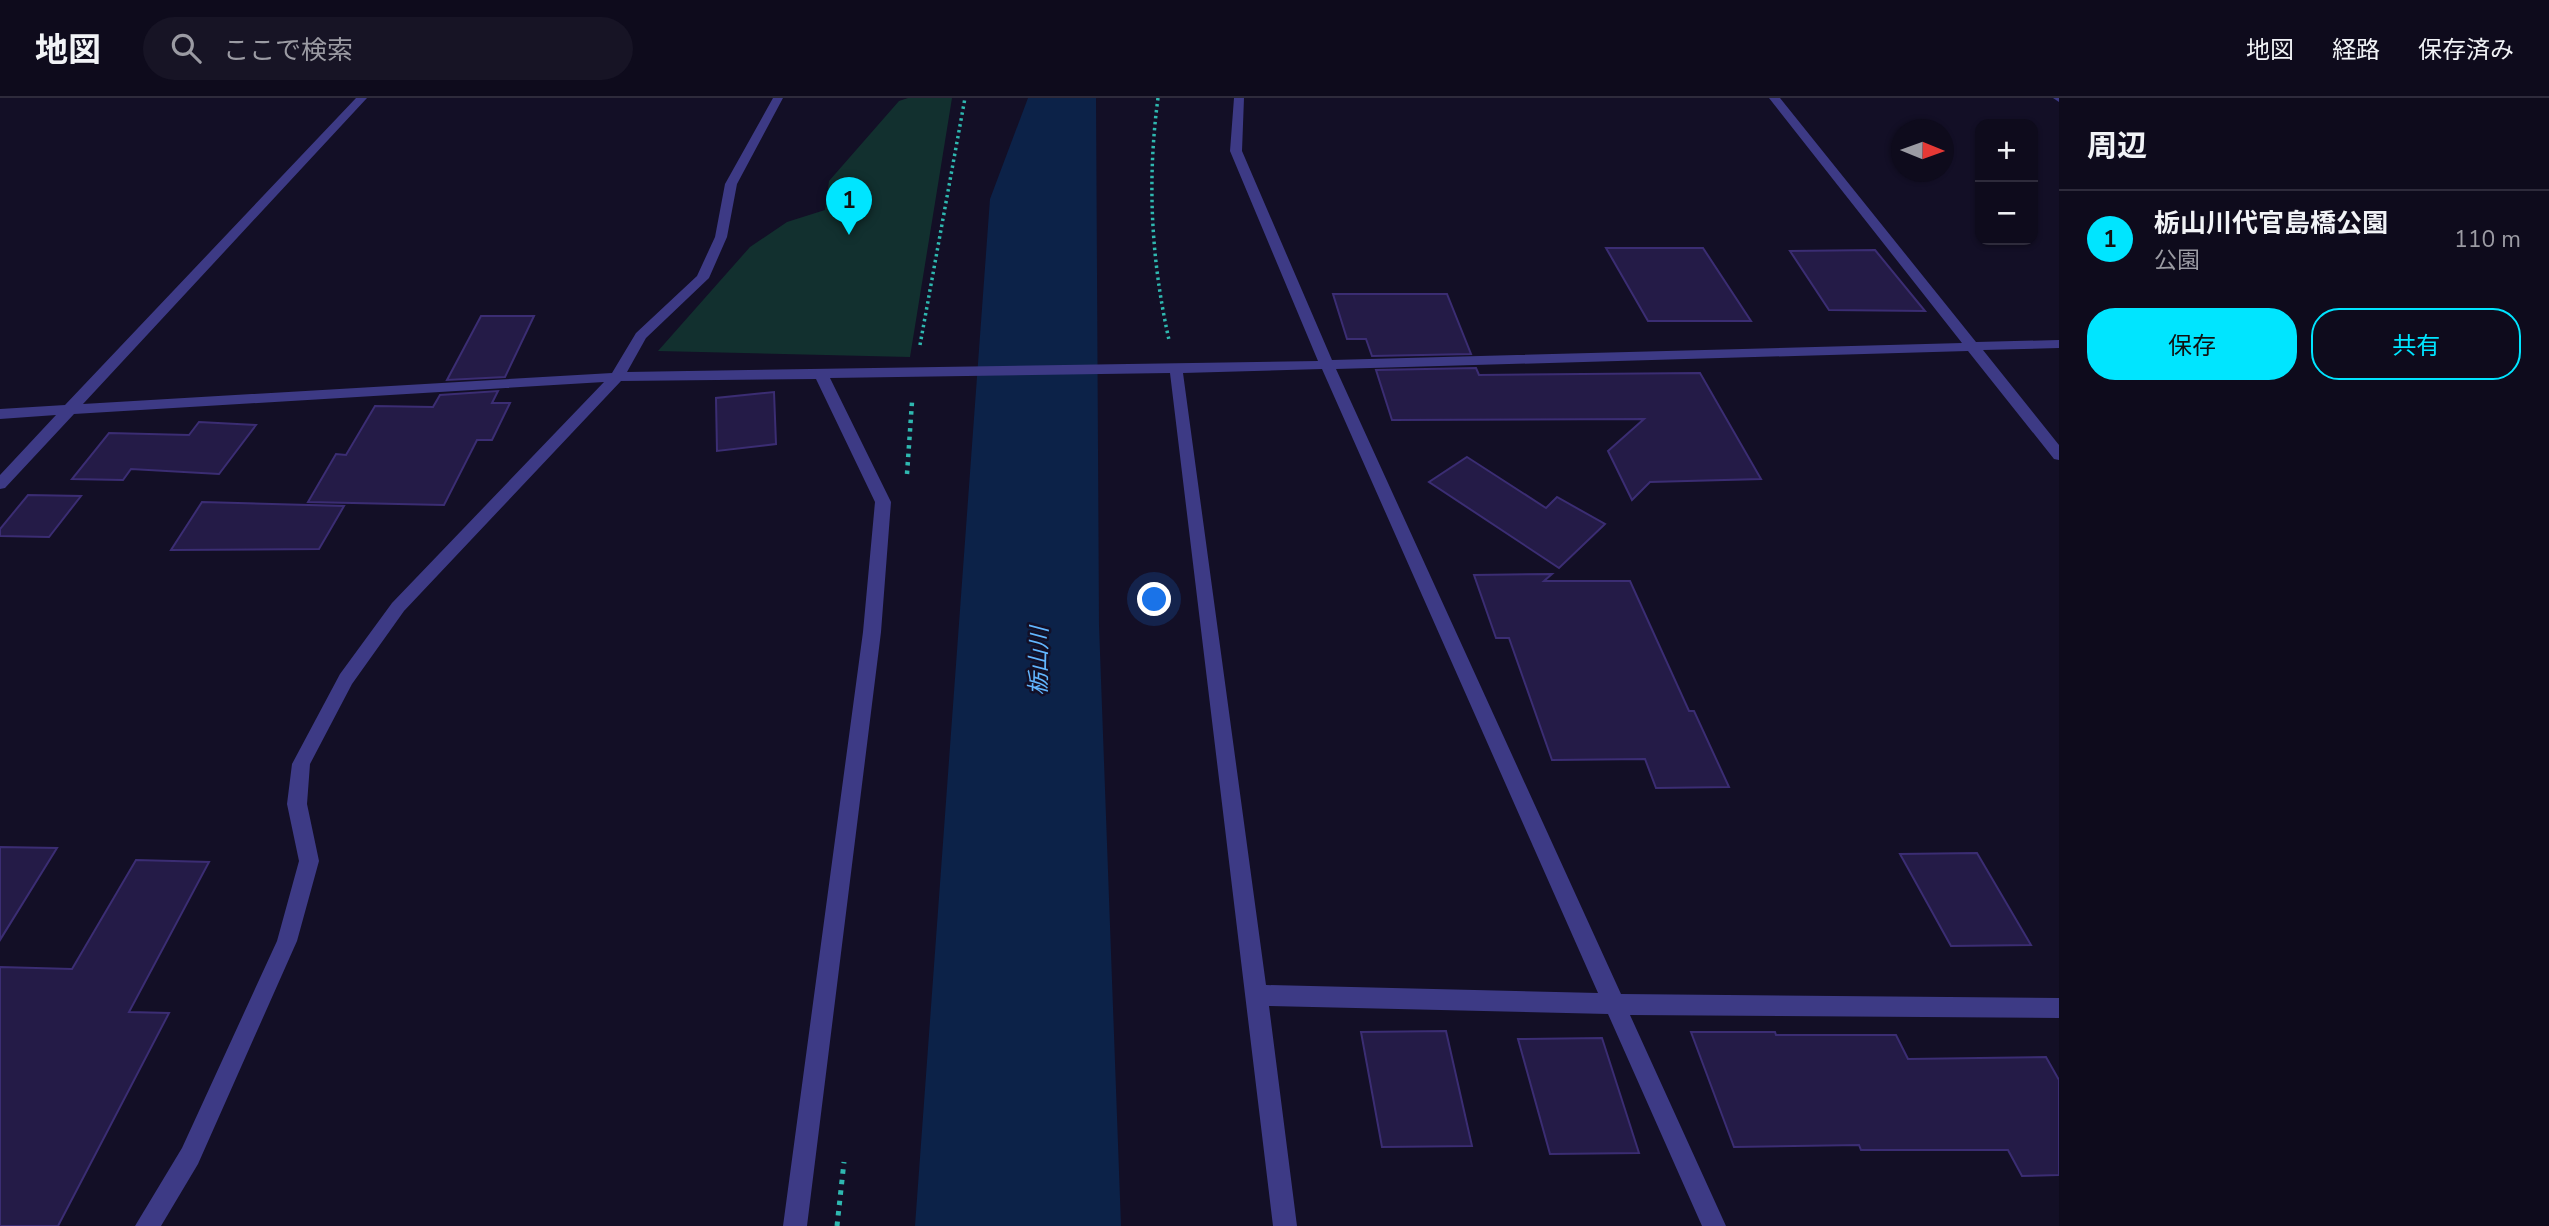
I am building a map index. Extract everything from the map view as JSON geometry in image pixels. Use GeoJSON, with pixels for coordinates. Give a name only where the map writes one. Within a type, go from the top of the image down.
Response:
{"type":"FeatureCollection","features":[{"type":"Feature","properties":{"kind":"street"},"geometry":{"type":"LineString","coordinates":[[0,484],[66,410],[362,98]]}},
{"type":"Feature","properties":{"kind":"street"},"geometry":{"type":"LineString","coordinates":[[147,1226],[190,1156],[287,941],[309,861],[297,804],[300,764],[346,679],[398,607],[617,377],[641,336],[703,278],[721,237],[731,184],[778,98]]}},
{"type":"Feature","properties":{"kind":"street"},"geometry":{"type":"LineString","coordinates":[[1238,98],[1236,151],[1326,363],[1714,1226]]}},
{"type":"Feature","properties":{"kind":"street"},"geometry":{"type":"LineString","coordinates":[[1774,98],[2059,455]]}},
{"type":"Feature","properties":{"kind":"street"},"geometry":{"type":"LineString","coordinates":[[0,414],[617,377],[1176,369],[2059,344]]}},
{"type":"Feature","properties":{"kind":"street"},"geometry":{"type":"LineString","coordinates":[[1176,369],[1196,550],[1258,995],[1285,1226]]}},
{"type":"Feature","properties":{"kind":"street"},"geometry":{"type":"LineString","coordinates":[[795,1226],[872,632],[883,502],[821,374]]}},
{"type":"Feature","properties":{"kind":"street"},"geometry":{"type":"LineString","coordinates":[[1258,995],[1615,1004],[2059,1008]]}},
{"type":"Feature","properties":{"kind":"path"},"geometry":{"type":"LineString","coordinates":[[915,373],[965,98]]}},
{"type":"Feature","properties":{"kind":"path"},"geometry":{"type":"LineString","coordinates":[[1158,98],[1154,125],[1150,226],[1157,291],[1176,369]]}},
{"type":"Feature","properties":{"kind":"green space"},"geometry":{"type":"Polygon","coordinates":[[[908,98],[952,98],[910,357],[658,351],[750,247],[787,222],[825,210],[829,181],[899,101],[908,98]]]}},
{"type":"Feature","properties":{"kind":"water","name":"栃山川"},"geometry":{"type":"Polygon","coordinates":[[[1028,98],[1096,98],[1099,625],[1121,1226],[915,1226],[990,199],[1028,98]]]}},
{"type":"Feature","properties":{"kind":"building"},"geometry":{"type":"Polygon","coordinates":[[[1606,248],[1703,248],[1751,321],[1648,321],[1606,248]]]}},
{"type":"Feature","properties":{"kind":"building"},"geometry":{"type":"Polygon","coordinates":[[[1875,250],[1925,311],[1829,310],[1790,251],[1875,250]]]}},
{"type":"Feature","properties":{"kind":"building"},"geometry":{"type":"Polygon","coordinates":[[[1333,294],[1447,294],[1471,354],[1372,356],[1366,339],[1347,339],[1333,294]]]}},
{"type":"Feature","properties":{"kind":"building"},"geometry":{"type":"Polygon","coordinates":[[[481,316],[534,316],[505,377],[447,380],[481,316]]]}},
{"type":"Feature","properties":{"kind":"building"},"geometry":{"type":"Polygon","coordinates":[[[1476,368],[1479,375],[1700,373],[1761,479],[1650,482],[1632,500],[1608,451],[1644,419],[1392,420],[1376,370],[1476,368]]]}},
{"type":"Feature","properties":{"kind":"building"},"geometry":{"type":"Polygon","coordinates":[[[498,391],[492,403],[510,403],[492,440],[477,440],[444,505],[308,502],[336,454],[346,455],[375,406],[433,407],[440,395],[498,391]]]}},
{"type":"Feature","properties":{"kind":"building"},"geometry":{"type":"Polygon","coordinates":[[[774,392],[776,444],[717,451],[716,398],[774,392]]]}},
{"type":"Feature","properties":{"kind":"building"},"geometry":{"type":"Polygon","coordinates":[[[199,422],[256,425],[219,474],[131,469],[123,480],[72,479],[109,433],[189,435],[199,422]]]}},
{"type":"Feature","properties":{"kind":"building"},"geometry":{"type":"Polygon","coordinates":[[[1467,457],[1546,508],[1557,497],[1605,524],[1559,568],[1429,482],[1467,457]]]}},
{"type":"Feature","properties":{"kind":"building"},"geometry":{"type":"Polygon","coordinates":[[[28,495],[81,496],[49,537],[0,536],[0,529],[28,495]]]}},
{"type":"Feature","properties":{"kind":"building"},"geometry":{"type":"Polygon","coordinates":[[[202,502],[344,506],[319,549],[171,550],[202,502]]]}},
{"type":"Feature","properties":{"kind":"building"},"geometry":{"type":"Polygon","coordinates":[[[1552,574],[1544,581],[1630,581],[1689,711],[1694,711],[1729,787],[1656,788],[1645,759],[1552,760],[1509,638],[1496,638],[1474,575],[1552,574]]]}},
{"type":"Feature","properties":{"kind":"building"},"geometry":{"type":"Polygon","coordinates":[[[0,847],[57,848],[0,940],[0,847]]]}},
{"type":"Feature","properties":{"kind":"building"},"geometry":{"type":"Polygon","coordinates":[[[1977,853],[2031,945],[1951,946],[1900,854],[1977,853]]]}},
{"type":"Feature","properties":{"kind":"building"},"geometry":{"type":"Polygon","coordinates":[[[136,860],[209,862],[129,1012],[169,1013],[58,1226],[0,1226],[0,967],[72,969],[136,860]]]}},
{"type":"Feature","properties":{"kind":"building"},"geometry":{"type":"Polygon","coordinates":[[[1446,1031],[1472,1146],[1382,1147],[1361,1032],[1446,1031]]]}},
{"type":"Feature","properties":{"kind":"building"},"geometry":{"type":"Polygon","coordinates":[[[1691,1032],[1896,1035],[1908,1059],[2046,1057],[2059,1080],[2059,1175],[2022,1176],[2008,1150],[1861,1150],[1859,1145],[1734,1147],[1691,1032]]]}},
{"type":"Feature","properties":{"kind":"building"},"geometry":{"type":"Polygon","coordinates":[[[1602,1038],[1639,1153],[1550,1154],[1518,1039],[1602,1038]]]}},
{"type":"Feature","properties":{"kind":"place","name":"栃山川代官島橋公園"},"geometry":{"type":"Point","coordinates":[849,235]}}]}
